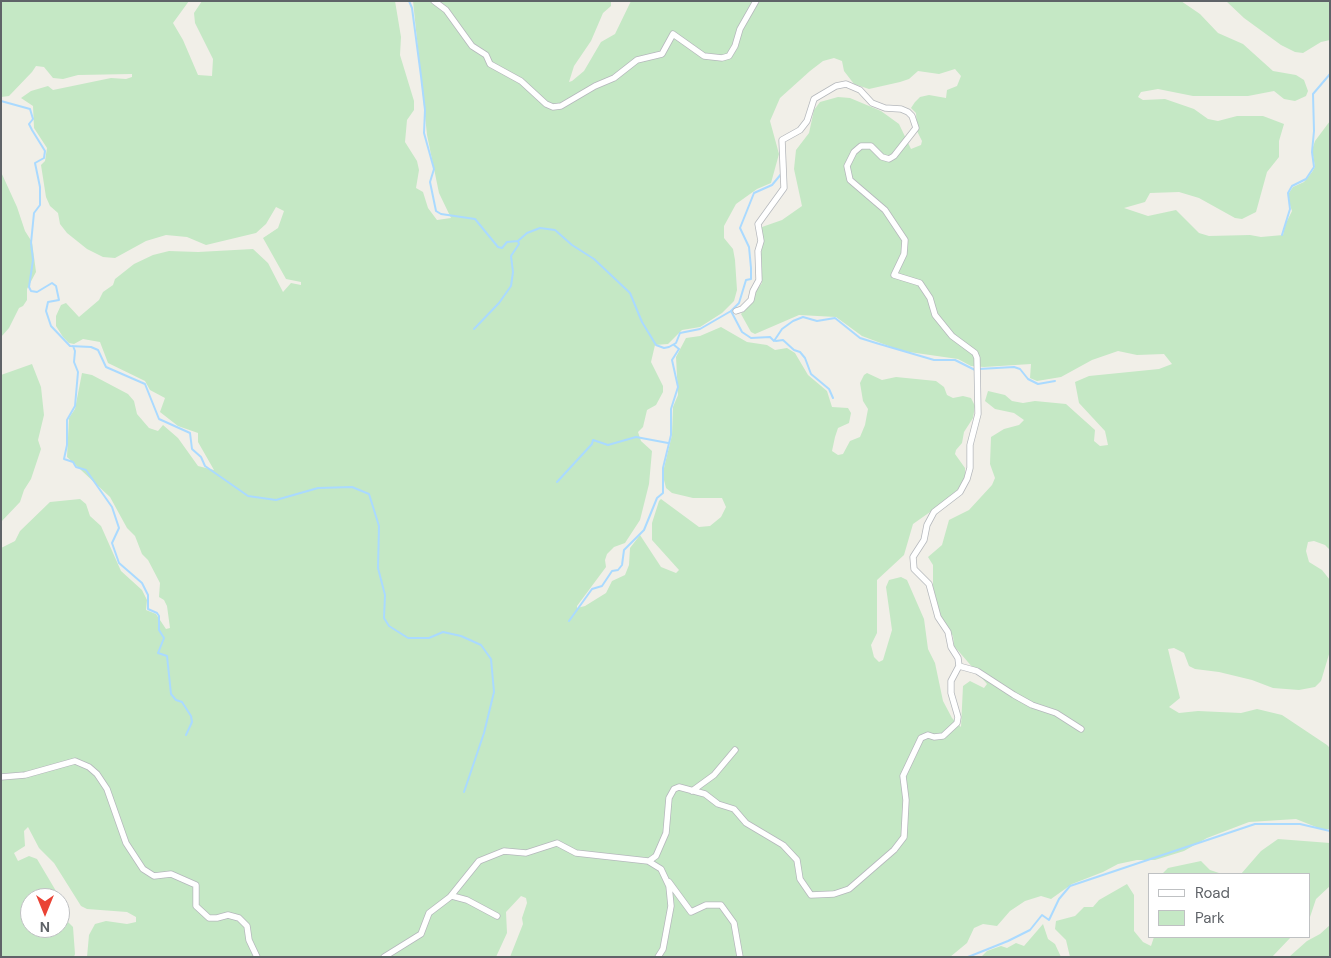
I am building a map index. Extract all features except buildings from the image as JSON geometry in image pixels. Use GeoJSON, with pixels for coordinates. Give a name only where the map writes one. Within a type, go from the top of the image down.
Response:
{"type":"FeatureCollection","features":[{"type":"Feature","properties":{"kind":"street"},"geometry":{"type":"LineString","coordinates":[[434,1],[441,5],[472,46],[486,55],[490,64],[532,89],[549,106],[558,107],[614,78],[637,60],[662,54],[673,34],[704,56],[722,58],[729,56],[735,46],[740,29],[756,1]]}},
{"type":"Feature","properties":{"kind":"street"},"geometry":{"type":"LineString","coordinates":[[649,861],[656,856],[666,833],[669,798],[672,792],[679,787],[705,794],[718,804],[734,809],[746,823],[789,850],[797,860],[800,880],[811,895],[834,894],[848,889],[894,850],[904,837],[906,800],[903,781],[904,772],[922,738],[928,735],[934,737],[943,736],[957,723],[957,712],[952,699],[951,681],[959,666],[958,658],[951,647],[949,636],[938,617],[929,584],[914,569],[913,557],[924,540],[927,524],[934,512],[960,492],[967,479],[970,468],[970,445],[978,414],[977,358],[975,353],[952,336],[934,315],[930,298],[920,283],[894,275],[904,254],[905,240],[885,210],[850,180],[847,166],[854,152],[861,146],[871,146],[882,157],[889,159],[894,156],[916,128],[915,122],[908,112],[901,109],[884,108],[872,103],[860,90],[846,84],[836,86],[814,99],[807,121],[800,130],[782,140],[784,188],[758,224],[760,241],[758,251],[759,280],[751,300],[742,309],[736,311]]}},
{"type":"Feature","properties":{"kind":"street"},"geometry":{"type":"LineString","coordinates":[[959,666],[977,671],[1032,705],[1056,712],[1081,729]]}},
{"type":"Feature","properties":{"kind":"street"},"geometry":{"type":"LineString","coordinates":[[692,792],[714,775],[735,750]]}},
{"type":"Feature","properties":{"kind":"street"},"geometry":{"type":"LineString","coordinates":[[1,777],[25,775],[75,761],[89,768],[97,774],[107,790],[126,843],[143,869],[154,876],[171,874],[196,885],[196,906],[209,918],[228,915],[239,918],[247,926],[249,940],[257,957]]}},
{"type":"Feature","properties":{"kind":"street"},"geometry":{"type":"LineString","coordinates":[[384,957],[417,938],[424,929],[429,913],[452,896],[476,863],[487,856],[504,851],[526,853],[557,843],[576,853],[649,861],[661,869],[691,912],[706,905],[721,905],[734,923],[740,957]]}},
{"type":"Feature","properties":{"kind":"street"},"geometry":{"type":"LineString","coordinates":[[658,957],[663,949],[670,917],[667,880]]}},
{"type":"Feature","properties":{"kind":"street"},"geometry":{"type":"LineString","coordinates":[[452,896],[467,900],[497,916]]}},
{"type":"Feature","properties":{"kind":"green space"},"geometry":{"type":"Polygon","coordinates":[[[1,1],[189,1],[173,23],[183,40],[198,75],[212,76],[213,59],[195,23],[194,13],[202,1],[395,1],[401,37],[400,55],[414,101],[414,110],[407,120],[405,142],[417,161],[419,170],[416,188],[423,192],[428,208],[437,220],[451,218],[439,193],[427,135],[413,1],[611,1],[611,6],[603,13],[591,41],[574,66],[569,82],[584,71],[601,42],[615,34],[631,1],[1181,1],[1200,14],[1218,33],[1243,44],[1273,71],[1296,75],[1304,80],[1308,91],[1306,96],[1295,101],[1284,99],[1274,91],[1248,96],[1193,96],[1158,89],[1141,92],[1138,97],[1143,100],[1165,99],[1194,109],[1208,119],[1218,121],[1237,116],[1263,116],[1284,124],[1279,141],[1279,157],[1267,172],[1256,212],[1242,219],[1235,218],[1199,198],[1179,192],[1150,193],[1145,202],[1124,208],[1148,216],[1176,210],[1199,233],[1209,236],[1250,235],[1261,237],[1283,235],[1285,225],[1292,211],[1288,199],[1289,193],[1293,187],[1304,182],[1315,167],[1312,150],[1315,141],[1330,121],[1330,550],[1325,545],[1314,541],[1308,542],[1306,551],[1309,562],[1322,570],[1330,580],[1330,651],[1321,681],[1315,687],[1299,690],[1273,688],[1252,680],[1219,672],[1195,669],[1189,666],[1184,653],[1174,648],[1168,649],[1180,698],[1169,707],[1179,713],[1198,711],[1241,713],[1257,709],[1282,715],[1327,745],[1330,748],[1330,829],[1321,829],[1296,819],[1249,822],[1207,838],[1184,851],[1155,860],[1137,860],[1118,864],[1072,884],[1051,899],[1041,896],[1025,901],[1010,911],[997,926],[983,924],[974,928],[967,943],[950,957],[510,957],[523,924],[522,918],[527,903],[526,898],[521,896],[506,912],[507,933],[496,957],[87,957],[89,935],[95,924],[106,921],[127,924],[136,922],[136,917],[127,912],[87,909],[81,906],[54,863],[39,848],[28,827],[24,831],[25,846],[14,853],[18,861],[29,856],[37,859],[54,888],[20,888],[20,938],[70,938],[70,924],[73,927],[75,954],[74,957],[1,957],[1,548],[15,541],[20,531],[50,502],[80,499],[86,504],[90,516],[101,526],[121,571],[142,590],[147,600],[146,610],[156,614],[166,629],[170,628],[167,606],[164,600],[159,597],[160,583],[148,560],[142,554],[135,536],[127,528],[110,497],[67,457],[69,418],[75,409],[82,373],[92,375],[128,394],[134,401],[137,414],[149,428],[158,431],[163,425],[178,438],[198,466],[214,470],[198,442],[198,433],[178,426],[160,412],[165,398],[150,390],[145,381],[108,363],[100,342],[83,339],[74,344],[69,343],[56,326],[56,316],[61,305],[66,303],[79,317],[99,300],[103,292],[113,285],[115,279],[134,264],[153,255],[169,251],[198,252],[253,249],[268,263],[283,292],[291,283],[301,285],[301,282],[286,279],[263,238],[278,228],[284,211],[276,207],[266,224],[256,233],[206,245],[187,237],[166,235],[146,241],[115,258],[103,257],[87,249],[67,233],[60,224],[58,213],[50,206],[46,197],[41,165],[45,161],[47,148],[34,128],[33,106],[21,98],[31,91],[48,86],[53,90],[111,78],[126,79],[132,77],[132,74],[78,75],[63,79],[53,78],[44,67],[36,66],[9,96],[1,97],[1,1]],[[834,58],[823,61],[780,98],[770,121],[779,154],[771,183],[757,189],[736,204],[724,226],[724,238],[733,249],[735,260],[737,290],[734,301],[722,313],[700,327],[682,330],[668,344],[655,345],[651,362],[663,386],[663,392],[656,405],[647,410],[643,427],[638,432],[641,441],[652,451],[649,484],[640,520],[625,543],[614,547],[607,554],[605,560],[606,567],[577,608],[585,606],[606,593],[612,581],[625,575],[629,565],[630,548],[640,535],[661,567],[676,573],[679,570],[652,540],[652,523],[661,499],[699,527],[710,526],[721,517],[726,507],[722,498],[693,498],[672,493],[666,488],[664,480],[664,468],[672,435],[673,407],[678,395],[676,357],[686,338],[700,336],[721,327],[747,342],[767,345],[775,350],[787,348],[795,353],[808,375],[827,391],[832,407],[848,408],[851,413],[849,423],[838,428],[835,437],[832,451],[838,455],[843,454],[850,441],[860,437],[865,425],[868,409],[863,401],[860,383],[864,375],[867,373],[882,380],[896,377],[936,381],[944,387],[947,395],[953,398],[963,396],[971,398],[975,406],[973,418],[964,432],[962,443],[955,454],[965,468],[965,481],[950,498],[913,524],[904,555],[877,580],[877,633],[871,645],[874,657],[879,662],[883,660],[892,630],[886,587],[889,580],[901,577],[907,580],[924,619],[928,649],[935,663],[943,701],[952,718],[961,727],[963,686],[970,681],[984,688],[987,684],[954,646],[953,636],[944,624],[938,608],[933,586],[933,565],[928,557],[942,545],[949,520],[969,510],[992,485],[995,478],[990,464],[991,437],[1004,429],[1019,425],[1024,420],[1014,413],[995,409],[985,401],[988,391],[1005,395],[1012,401],[1023,403],[1035,401],[1066,404],[1095,430],[1094,441],[1100,446],[1108,445],[1105,431],[1079,403],[1075,382],[1089,376],[1159,369],[1172,364],[1164,354],[1137,355],[1118,351],[1092,360],[1061,377],[1037,381],[1030,378],[1031,364],[971,366],[958,359],[902,351],[862,336],[836,317],[799,315],[755,334],[751,332],[741,314],[753,301],[756,291],[762,283],[761,254],[763,241],[760,232],[762,227],[782,220],[802,206],[794,169],[796,150],[809,133],[814,110],[820,102],[838,97],[850,98],[881,111],[899,124],[911,149],[921,145],[922,141],[917,131],[916,113],[911,108],[915,102],[920,97],[929,95],[946,98],[947,90],[957,86],[961,76],[955,69],[939,74],[918,71],[909,79],[869,89],[854,84],[844,71],[842,61],[834,58]]]}},
{"type":"Feature","properties":{"kind":"green space"},"geometry":{"type":"Polygon","coordinates":[[[1226,1],[1330,1],[1330,40],[1321,42],[1303,53],[1295,52],[1281,45],[1244,18],[1226,1]]]}},
{"type":"Feature","properties":{"kind":"green space"},"geometry":{"type":"Polygon","coordinates":[[[1,172],[17,207],[25,231],[32,242],[36,272],[27,289],[27,300],[19,308],[9,328],[1,337],[1,172]]]}},
{"type":"Feature","properties":{"kind":"green space"},"geometry":{"type":"Polygon","coordinates":[[[32,364],[41,387],[44,415],[38,440],[41,449],[31,479],[24,490],[20,502],[1,522],[1,375],[32,364]]]}},
{"type":"Feature","properties":{"kind":"green space"},"geometry":{"type":"Polygon","coordinates":[[[1278,839],[1330,843],[1330,886],[1316,899],[1311,914],[1311,873],[1242,873],[1261,851],[1278,839]]]}},
{"type":"Feature","properties":{"kind":"green space"},"geometry":{"type":"Polygon","coordinates":[[[1201,861],[1210,870],[1219,873],[1163,873],[1168,868],[1201,861]]]}},
{"type":"Feature","properties":{"kind":"green space"},"geometry":{"type":"Polygon","coordinates":[[[1127,884],[1134,895],[1134,931],[1143,942],[1151,946],[1154,938],[1290,938],[1272,957],[1070,957],[1066,940],[1055,929],[1056,921],[1075,916],[1084,907],[1093,907],[1099,900],[1127,884]]]}},
{"type":"Feature","properties":{"kind":"green space"},"geometry":{"type":"Polygon","coordinates":[[[1043,924],[1048,939],[1055,944],[1061,957],[981,957],[987,951],[1001,946],[1007,948],[1016,943],[1024,946],[1043,924]]]}},
{"type":"Feature","properties":{"kind":"green space"},"geometry":{"type":"Polygon","coordinates":[[[1330,925],[1330,957],[1289,957],[1307,941],[1320,934],[1330,925]]]}},
{"type":"Feature","properties":{"kind":"waterway"},"geometry":{"type":"LineString","coordinates":[[409,1],[412,8],[425,110],[424,133],[434,169],[430,182],[436,211],[441,214],[475,219],[498,247],[502,248],[507,242],[518,241],[527,233],[540,228],[555,230],[572,245],[594,259],[630,293],[642,322],[656,345],[664,348],[669,347],[676,343],[680,333],[700,329],[731,311],[739,303],[746,280],[751,279],[749,247],[740,228],[754,193],[772,185],[782,173]]}},
{"type":"Feature","properties":{"kind":"waterway"},"geometry":{"type":"LineString","coordinates":[[1282,235],[1290,209],[1288,193],[1292,186],[1306,179],[1314,167],[1312,152],[1314,131],[1313,94],[1330,74]]}},
{"type":"Feature","properties":{"kind":"waterway"},"geometry":{"type":"LineString","coordinates":[[1,101],[30,109],[33,119],[29,124],[45,151],[44,158],[35,163],[40,187],[40,205],[34,213],[31,243],[33,260],[29,287],[31,291],[37,292],[52,283],[56,286],[59,300],[48,302],[46,311],[51,326],[70,346],[91,347],[98,350],[106,367],[145,384],[159,419],[190,433],[192,449],[201,457],[205,466],[248,496],[276,500],[318,488],[352,487],[369,494],[379,526],[378,568],[385,595],[384,618],[389,626],[408,638],[429,638],[443,632],[461,636],[481,645],[491,659],[494,692],[484,733],[464,792]]}},
{"type":"Feature","properties":{"kind":"waterway"},"geometry":{"type":"LineString","coordinates":[[474,329],[499,303],[511,286],[513,272],[511,256],[519,244],[518,241]]}},
{"type":"Feature","properties":{"kind":"waterway"},"geometry":{"type":"LineString","coordinates":[[731,311],[742,332],[751,338],[770,337],[774,341],[782,329],[803,317],[817,321],[835,318],[860,338],[934,360],[955,360],[975,370]]}},
{"type":"Feature","properties":{"kind":"waterway"},"geometry":{"type":"LineString","coordinates":[[776,341],[783,340],[794,350],[800,352],[805,358],[811,374],[829,389],[833,398]]}},
{"type":"Feature","properties":{"kind":"waterway"},"geometry":{"type":"LineString","coordinates":[[569,621],[592,589],[602,586],[612,571],[618,570],[622,565],[624,550],[644,530],[657,498],[663,493],[663,468],[671,435],[671,409],[678,387],[672,360],[679,349],[674,345]]}},
{"type":"Feature","properties":{"kind":"waterway"},"geometry":{"type":"LineString","coordinates":[[73,346],[75,351],[74,362],[78,372],[75,406],[67,420],[67,445],[64,459],[73,462],[76,467],[86,470],[112,507],[119,528],[112,543],[119,563],[142,583],[148,595],[148,609],[159,616],[159,630],[164,638],[158,653],[167,656],[171,694],[176,700],[182,702],[191,716],[192,722],[186,735]]}},
{"type":"Feature","properties":{"kind":"waterway"},"geometry":{"type":"LineString","coordinates":[[979,369],[1014,367],[1020,369],[1028,379],[1038,384],[1055,381]]}},
{"type":"Feature","properties":{"kind":"waterway"},"geometry":{"type":"LineString","coordinates":[[557,482],[592,444],[593,440],[608,445],[636,437],[668,443]]}},
{"type":"Feature","properties":{"kind":"waterway"},"geometry":{"type":"LineString","coordinates":[[968,957],[1030,930],[1042,915],[1049,920],[1059,899],[1070,886],[1255,824],[1300,824],[1330,831]]}}]}
